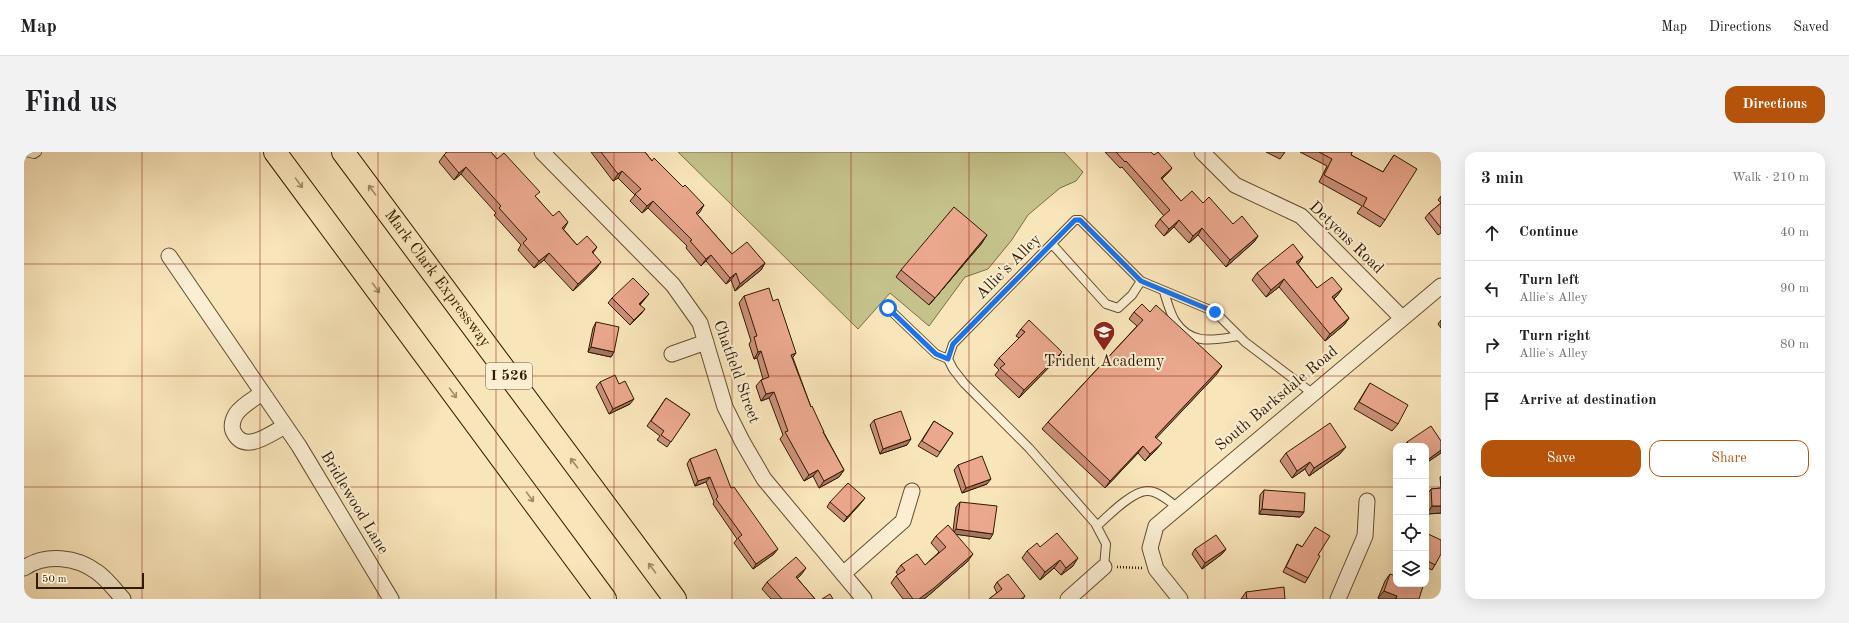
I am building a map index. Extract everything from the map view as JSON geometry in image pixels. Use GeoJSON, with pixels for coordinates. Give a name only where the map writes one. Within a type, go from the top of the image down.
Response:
{"type":"FeatureCollection","features":[{"type":"Feature","properties":{"kind":"highway"},"geometry":{"type":"LineString","coordinates":[[275,152],[605,599]]}},
{"type":"Feature","properties":{"kind":"highway","name":"Mark Clark Expressway"},"geometry":{"type":"LineString","coordinates":[[343,152],[675,599]]}},
{"type":"Feature","properties":{"kind":"street","name":"Chatfield Street"},"geometry":{"type":"LineString","coordinates":[[542,152],[673,285],[700,323],[725,407],[742,441],[764,479],[864,599]]}},
{"type":"Feature","properties":{"kind":"street","name":"Detyens Road"},"geometry":{"type":"LineString","coordinates":[[1202,152],[1235,185],[1301,216],[1401,317]]}},
{"type":"Feature","properties":{"kind":"street","name":"Bridlewood Lane"},"geometry":{"type":"LineString","coordinates":[[169,256],[285,426],[391,599]]}},
{"type":"Feature","properties":{"kind":"street","name":"South Barksdale Road"},"geometry":{"type":"LineString","coordinates":[[1156,569],[1150,548],[1156,526],[1401,317],[1441,286]]}},
{"type":"Feature","properties":{"kind":"street"},"geometry":{"type":"LineString","coordinates":[[672,354],[706,342]]}},
{"type":"Feature","properties":{"kind":"street"},"geometry":{"type":"LineString","coordinates":[[262,393],[237,412],[233,420],[232,428],[236,437],[243,442],[252,443],[285,426]]}},
{"type":"Feature","properties":{"kind":"street"},"geometry":{"type":"LineString","coordinates":[[843,574],[903,521],[912,491]]}},
{"type":"Feature","properties":{"kind":"street"},"geometry":{"type":"LineString","coordinates":[[1338,599],[1365,536],[1367,501]]}},
{"type":"Feature","properties":{"kind":"street"},"geometry":{"type":"LineString","coordinates":[[24,568],[44,559],[61,559],[80,562],[98,572],[123,599]]}},
{"type":"Feature","properties":{"kind":"street"},"geometry":{"type":"LineString","coordinates":[[1068,599],[1104,567]]}},
{"type":"Feature","properties":{"kind":"street"},"geometry":{"type":"LineString","coordinates":[[1156,569],[1180,599]]}},
{"type":"Feature","properties":{"kind":"lane"},"geometry":{"type":"LineString","coordinates":[[26,152],[34,154],[37,152]]}},
{"type":"Feature","properties":{"kind":"lane","name":"Allie's Alley"},"geometry":{"type":"LineString","coordinates":[[948,359],[953,344],[1075,220],[1080,220],[1141,281],[1164,292],[1215,312],[1239,336],[1312,393]]}},
{"type":"Feature","properties":{"kind":"lane"},"geometry":{"type":"LineString","coordinates":[[1052,244],[1106,304],[1118,308],[1132,295],[1141,281]]}},
{"type":"Feature","properties":{"kind":"lane"},"geometry":{"type":"LineString","coordinates":[[1164,292],[1175,321],[1190,336],[1207,341],[1239,336]]}},
{"type":"Feature","properties":{"kind":"lane"},"geometry":{"type":"LineString","coordinates":[[888,308],[936,354],[948,359],[953,369],[964,383],[1029,448],[1097,526],[1106,544],[1104,567]]}},
{"type":"Feature","properties":{"kind":"lane"},"geometry":{"type":"LineString","coordinates":[[1097,526],[1132,496],[1147,491],[1162,496],[1177,507]]}},
{"type":"Feature","properties":{"kind":"path"},"geometry":{"type":"LineString","coordinates":[[1104,567],[1156,569]]}},
{"type":"Feature","properties":{"kind":"shaded area"},"geometry":{"type":"Polygon","coordinates":[[[678,152],[1064,152],[1083,172],[1076,181],[1060,188],[1028,215],[1011,241],[988,269],[965,277],[929,326],[890,293],[858,329],[678,152]]]}},
{"type":"Feature","properties":{"kind":"building"},"geometry":{"type":"Polygon","coordinates":[[[447,152],[491,152],[497,159],[504,153],[540,192],[535,196],[553,216],[559,211],[568,222],[562,228],[577,245],[587,236],[597,247],[592,252],[601,262],[578,284],[549,253],[539,261],[523,243],[527,239],[499,208],[501,206],[466,167],[459,173],[444,155],[447,152]]]}},
{"type":"Feature","properties":{"kind":"building"},"geometry":{"type":"Polygon","coordinates":[[[601,152],[645,152],[652,161],[654,158],[683,187],[685,185],[704,205],[696,213],[732,254],[747,242],[765,263],[740,284],[736,273],[730,278],[711,255],[706,259],[690,241],[692,240],[653,201],[647,206],[635,194],[641,189],[622,171],[618,174],[601,152]]]}},
{"type":"Feature","properties":{"kind":"building"},"geometry":{"type":"Polygon","coordinates":[[[1116,152],[1151,152],[1154,155],[1158,152],[1172,168],[1161,178],[1181,201],[1192,191],[1203,203],[1209,197],[1233,224],[1242,216],[1258,236],[1230,260],[1202,228],[1193,236],[1179,220],[1169,229],[1160,219],[1170,210],[1116,152]]]}},
{"type":"Feature","properties":{"kind":"building"},"geometry":{"type":"Polygon","coordinates":[[[1319,152],[1352,152],[1351,155],[1383,172],[1394,155],[1417,169],[1385,220],[1363,206],[1367,198],[1324,175],[1332,159],[1319,152]]]}},
{"type":"Feature","properties":{"kind":"building"},"geometry":{"type":"Polygon","coordinates":[[[1441,203],[1441,228],[1429,213],[1441,203]]]}},
{"type":"Feature","properties":{"kind":"building"},"geometry":{"type":"Polygon","coordinates":[[[954,207],[987,235],[935,298],[901,270],[954,207]]]}},
{"type":"Feature","properties":{"kind":"building"},"geometry":{"type":"Polygon","coordinates":[[[1293,244],[1303,257],[1296,262],[1317,288],[1332,277],[1342,289],[1332,297],[1349,318],[1330,334],[1284,279],[1271,290],[1257,273],[1293,244]]]}},
{"type":"Feature","properties":{"kind":"building"},"geometry":{"type":"Polygon","coordinates":[[[633,278],[649,294],[639,304],[645,309],[634,320],[612,298],[633,278]]]}},
{"type":"Feature","properties":{"kind":"building"},"geometry":{"type":"Polygon","coordinates":[[[769,288],[773,301],[778,299],[796,353],[791,355],[811,407],[812,406],[823,432],[844,470],[824,481],[818,470],[809,475],[785,432],[788,431],[774,392],[766,394],[761,380],[769,377],[761,351],[758,352],[754,337],[757,336],[744,296],[769,288]]]}},
{"type":"Feature","properties":{"kind":"building"},"geometry":{"type":"Polygon","coordinates":[[[1142,304],[1150,312],[1156,305],[1222,366],[1155,437],[1162,443],[1150,454],[1143,446],[1110,481],[1048,422],[1143,320],[1134,312],[1142,304]]]}},
{"type":"Feature","properties":{"kind":"building"},"geometry":{"type":"Polygon","coordinates":[[[1029,320],[1062,352],[1024,390],[1000,368],[1005,364],[999,358],[1025,332],[1021,329],[1029,320]]]}},
{"type":"Feature","properties":{"kind":"building"},"geometry":{"type":"Polygon","coordinates":[[[596,322],[619,327],[614,352],[591,347],[596,322]]]}},
{"type":"Feature","properties":{"kind":"building"},"geometry":{"type":"Polygon","coordinates":[[[615,375],[619,384],[625,381],[634,399],[613,409],[600,382],[615,375]]]}},
{"type":"Feature","properties":{"kind":"building"},"geometry":{"type":"Polygon","coordinates":[[[1370,383],[1408,405],[1398,424],[1359,402],[1370,383]]]}},
{"type":"Feature","properties":{"kind":"building"},"geometry":{"type":"Polygon","coordinates":[[[666,398],[690,414],[671,442],[661,435],[664,431],[651,421],[666,398]]]}},
{"type":"Feature","properties":{"kind":"building"},"geometry":{"type":"Polygon","coordinates":[[[901,411],[911,439],[883,449],[874,420],[901,411]]]}},
{"type":"Feature","properties":{"kind":"building"},"geometry":{"type":"Polygon","coordinates":[[[934,421],[953,433],[940,452],[922,441],[934,421]]]}},
{"type":"Feature","properties":{"kind":"building"},"geometry":{"type":"Polygon","coordinates":[[[1330,423],[1346,447],[1314,468],[1310,462],[1297,471],[1286,453],[1330,423]]]}},
{"type":"Feature","properties":{"kind":"building"},"geometry":{"type":"Polygon","coordinates":[[[1431,426],[1441,441],[1441,450],[1429,459],[1429,443],[1407,442],[1431,426]]]}},
{"type":"Feature","properties":{"kind":"building"},"geometry":{"type":"Polygon","coordinates":[[[716,449],[731,488],[734,487],[778,549],[756,564],[738,538],[742,535],[716,499],[718,497],[710,477],[698,481],[690,459],[716,449]]]}},
{"type":"Feature","properties":{"kind":"building"},"geometry":{"type":"Polygon","coordinates":[[[982,456],[991,479],[966,488],[958,465],[982,456]]]}},
{"type":"Feature","properties":{"kind":"building"},"geometry":{"type":"Polygon","coordinates":[[[848,483],[865,498],[847,517],[830,502],[848,483]]]}},
{"type":"Feature","properties":{"kind":"building"},"geometry":{"type":"Polygon","coordinates":[[[1441,488],[1441,506],[1432,506],[1431,489],[1441,488]]]}},
{"type":"Feature","properties":{"kind":"building"},"geometry":{"type":"Polygon","coordinates":[[[1264,490],[1305,493],[1304,512],[1262,509],[1264,490]]]}},
{"type":"Feature","properties":{"kind":"building"},"geometry":{"type":"Polygon","coordinates":[[[960,502],[997,506],[993,534],[956,529],[960,502]]]}},
{"type":"Feature","properties":{"kind":"building"},"geometry":{"type":"Polygon","coordinates":[[[948,525],[973,554],[934,588],[919,599],[913,599],[896,576],[905,570],[901,565],[917,554],[925,565],[946,547],[936,536],[948,525]]]}},
{"type":"Feature","properties":{"kind":"building"},"geometry":{"type":"Polygon","coordinates":[[[1315,527],[1330,536],[1318,555],[1320,556],[1308,578],[1286,567],[1297,544],[1302,547],[1315,527]]]}},
{"type":"Feature","properties":{"kind":"building"},"geometry":{"type":"Polygon","coordinates":[[[1057,533],[1078,558],[1066,568],[1060,560],[1045,572],[1027,551],[1037,543],[1040,547],[1057,533]]]}},
{"type":"Feature","properties":{"kind":"building"},"geometry":{"type":"Polygon","coordinates":[[[1429,534],[1441,540],[1441,554],[1435,565],[1429,562],[1429,534]]]}},
{"type":"Feature","properties":{"kind":"building"},"geometry":{"type":"Polygon","coordinates":[[[1216,535],[1226,549],[1205,563],[1195,549],[1216,535]]]}},
{"type":"Feature","properties":{"kind":"building"},"geometry":{"type":"Polygon","coordinates":[[[796,557],[806,568],[796,577],[815,599],[782,599],[767,582],[796,557]]]}},
{"type":"Feature","properties":{"kind":"building"},"geometry":{"type":"Polygon","coordinates":[[[1008,574],[1025,596],[1021,599],[989,599],[1002,589],[997,582],[1008,574]]]}},
{"type":"Feature","properties":{"kind":"building"},"geometry":{"type":"Polygon","coordinates":[[[1390,574],[1393,575],[1393,587],[1423,587],[1419,599],[1396,599],[1397,596],[1384,591],[1390,574]]]}},
{"type":"Feature","properties":{"kind":"building"},"geometry":{"type":"Polygon","coordinates":[[[1284,587],[1285,599],[1247,599],[1246,592],[1284,587]]]}},
{"type":"Feature","properties":{"kind":"building"},"geometry":{"type":"Polygon","coordinates":[[[830,594],[833,599],[822,599],[830,594]]]}},
{"type":"Feature","properties":{"kind":"place","name":"Trident Academy"},"geometry":{"type":"Point","coordinates":[1104,352]}},
{"type":"Feature","properties":{"kind":"route"},"geometry":{"type":"LineString","coordinates":[[888,308],[936,354],[948,359],[953,344],[1075,220],[1080,220],[1141,281],[1164,292],[1215,312]]}}]}
